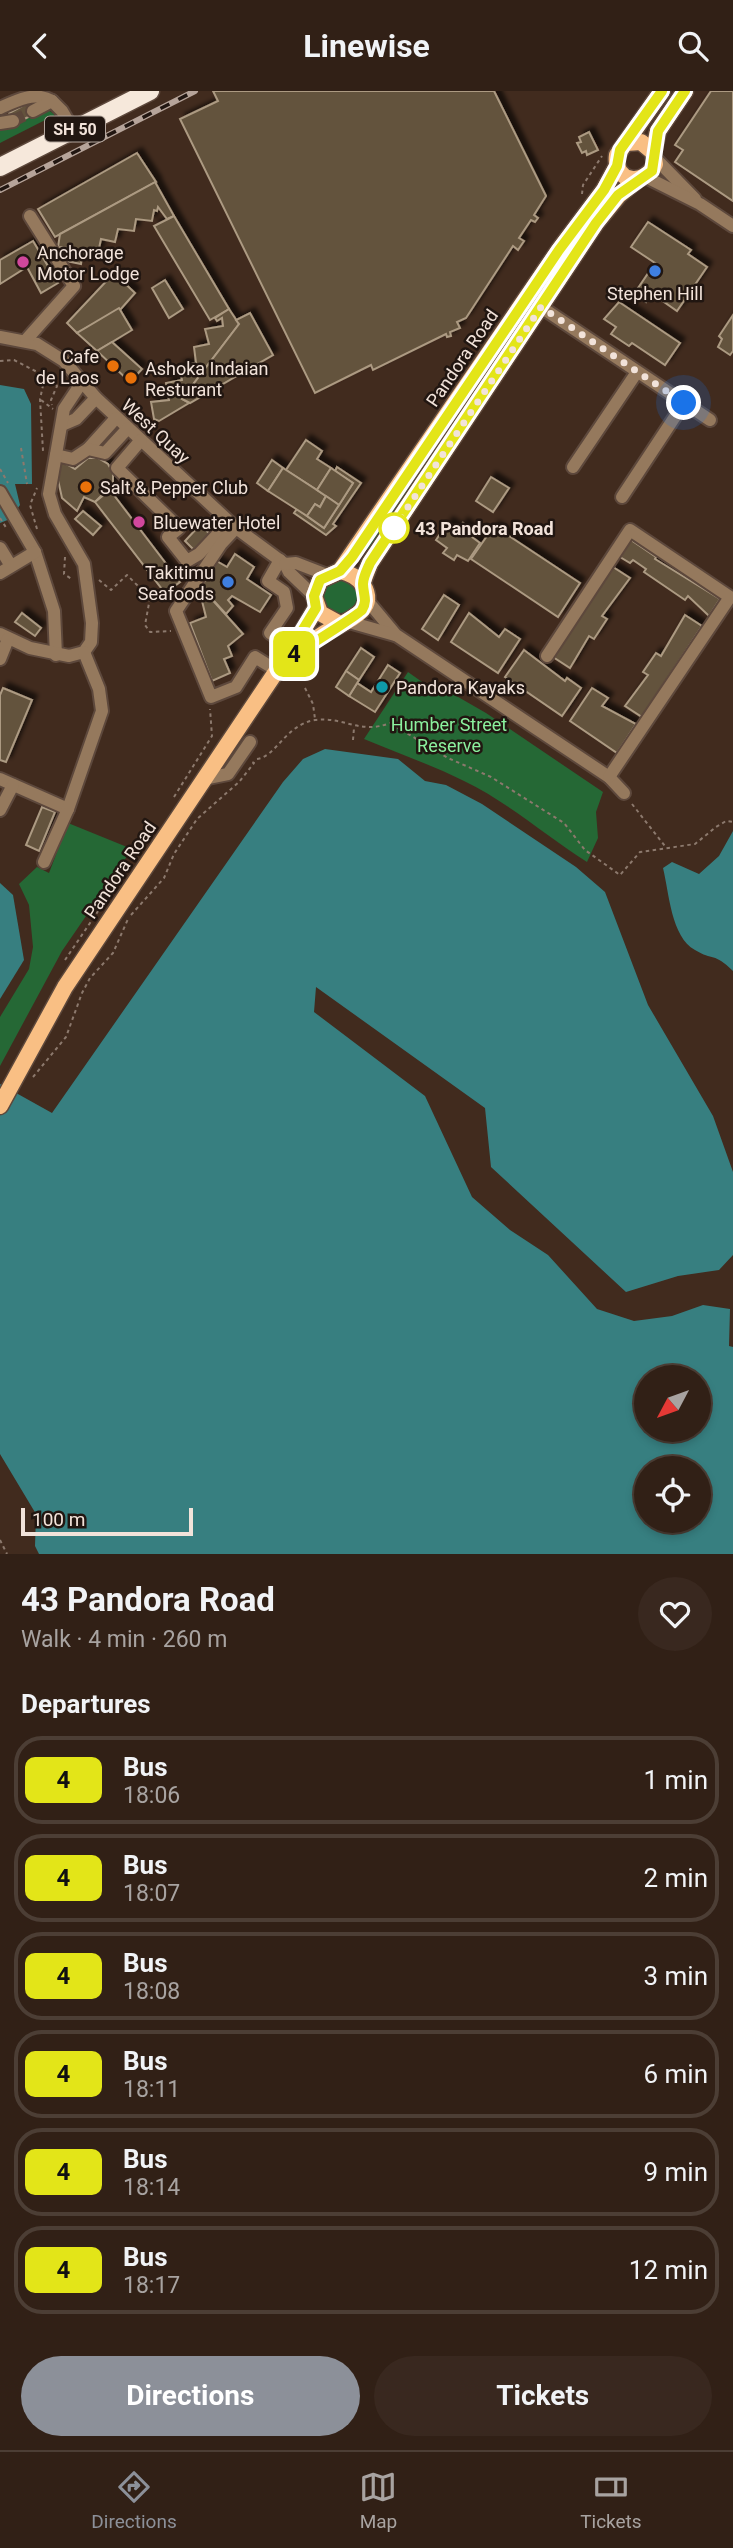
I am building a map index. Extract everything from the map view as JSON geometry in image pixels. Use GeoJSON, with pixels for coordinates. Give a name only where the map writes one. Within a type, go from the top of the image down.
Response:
{"type":"FeatureCollection","features":[{"type":"Feature","properties":{"kind":"highway","name":"SH 50"},"geometry":{"type":"LineString","coordinates":[[0,167],[150,91]]}},
{"type":"Feature","properties":{"kind":"main road"},"geometry":{"type":"LineString","coordinates":[[641,179],[626,178],[617,166],[617,155],[662,91]]}},
{"type":"Feature","properties":{"kind":"main road"},"geometry":{"type":"LineString","coordinates":[[284,660],[357,617],[370,563],[601,216],[641,179],[654,156],[658,131],[685,91]]}},
{"type":"Feature","properties":{"kind":"main road"},"geometry":{"type":"LineString","coordinates":[[626,143],[642,142],[654,156]]}},
{"type":"Feature","properties":{"kind":"main road","name":"Pandora Road"},"geometry":{"type":"LineString","coordinates":[[333,573],[604,190],[617,166]]}},
{"type":"Feature","properties":{"kind":"main road"},"geometry":{"type":"LineString","coordinates":[[344,623],[324,617],[315,602],[316,587],[333,573],[356,577],[364,592]]}},
{"type":"Feature","properties":{"kind":"main road","name":"Pandora Road"},"geometry":{"type":"LineString","coordinates":[[0,1106],[21,1082],[65,987],[284,660],[315,602]]}},
{"type":"Feature","properties":{"kind":"street"},"geometry":{"type":"LineString","coordinates":[[0,99],[16,91]]}},
{"type":"Feature","properties":{"kind":"street"},"geometry":{"type":"LineString","coordinates":[[5,117],[29,93],[46,95],[62,111],[73,130]]}},
{"type":"Feature","properties":{"kind":"street"},"geometry":{"type":"LineString","coordinates":[[31,109],[48,96]]}},
{"type":"Feature","properties":{"kind":"street"},"geometry":{"type":"LineString","coordinates":[[654,156],[700,204]]}},
{"type":"Feature","properties":{"kind":"street"},"geometry":{"type":"LineString","coordinates":[[641,179],[700,204],[733,226]]}},
{"type":"Feature","properties":{"kind":"street"},"geometry":{"type":"LineString","coordinates":[[26,340],[74,286],[30,216]]}},
{"type":"Feature","properties":{"kind":"street"},"geometry":{"type":"LineString","coordinates":[[541,307],[710,420]]}},
{"type":"Feature","properties":{"kind":"street","name":"West Quay"},"geometry":{"type":"LineString","coordinates":[[0,337],[26,340],[51,351],[72,369],[96,398],[233,525],[282,562],[315,602]]}},
{"type":"Feature","properties":{"kind":"street"},"geometry":{"type":"LineString","coordinates":[[573,467],[637,372]]}},
{"type":"Feature","properties":{"kind":"street"},"geometry":{"type":"LineString","coordinates":[[0,659],[4,636],[56,655],[69,656],[84,652],[91,642],[89,590],[84,564],[51,503],[49,494],[64,409],[82,382]]}},
{"type":"Feature","properties":{"kind":"street"},"geometry":{"type":"LineString","coordinates":[[62,425],[76,419],[96,398]]}},
{"type":"Feature","properties":{"kind":"street"},"geometry":{"type":"LineString","coordinates":[[622,497],[684,403]]}},
{"type":"Feature","properties":{"kind":"street"},"geometry":{"type":"LineString","coordinates":[[56,455],[73,459],[88,449],[117,418]]}},
{"type":"Feature","properties":{"kind":"street"},"geometry":{"type":"LineString","coordinates":[[88,449],[105,453],[128,428]]}},
{"type":"Feature","properties":{"kind":"street"},"geometry":{"type":"LineString","coordinates":[[142,440],[117,468],[179,528],[168,537],[187,561],[233,525]]}},
{"type":"Feature","properties":{"kind":"street"},"geometry":{"type":"LineString","coordinates":[[0,492],[35,552],[54,611],[56,655]]}},
{"type":"Feature","properties":{"kind":"street"},"geometry":{"type":"LineString","coordinates":[[233,525],[176,611],[211,697],[236,687],[255,657],[284,660]]}},
{"type":"Feature","properties":{"kind":"street"},"geometry":{"type":"LineString","coordinates":[[547,656],[630,530],[730,597],[609,777]]}},
{"type":"Feature","properties":{"kind":"street"},"geometry":{"type":"LineString","coordinates":[[0,548],[5,570],[35,552]]}},
{"type":"Feature","properties":{"kind":"street"},"geometry":{"type":"LineString","coordinates":[[282,562],[268,581],[284,592],[287,608],[270,633],[284,660]]}},
{"type":"Feature","properties":{"kind":"street","name":"West Quay"},"geometry":{"type":"LineString","coordinates":[[282,562],[333,573]]}},
{"type":"Feature","properties":{"kind":"street"},"geometry":{"type":"LineString","coordinates":[[364,592],[396,635],[609,777],[624,793]]}},
{"type":"Feature","properties":{"kind":"street"},"geometry":{"type":"LineString","coordinates":[[344,623],[396,635]]}},
{"type":"Feature","properties":{"kind":"street"},"geometry":{"type":"LineString","coordinates":[[44,862],[68,809],[102,711],[99,689],[84,652]]}},
{"type":"Feature","properties":{"kind":"street"},"geometry":{"type":"LineString","coordinates":[[203,779],[228,774],[250,742]]}},
{"type":"Feature","properties":{"kind":"street"},"geometry":{"type":"LineString","coordinates":[[0,779],[68,809]]}},
{"type":"Feature","properties":{"kind":"street"},"geometry":{"type":"LineString","coordinates":[[0,810],[13,785]]}},
{"type":"Feature","properties":{"kind":"path"},"geometry":{"type":"LineString","coordinates":[[38,371],[53,378],[58,386],[51,400],[54,409],[40,399]]}},
{"type":"Feature","properties":{"kind":"path"},"geometry":{"type":"LineString","coordinates":[[21,448],[27,484]]}},
{"type":"Feature","properties":{"kind":"path"},"geometry":{"type":"LineString","coordinates":[[35,552],[42,548],[30,505],[39,484]]}},
{"type":"Feature","properties":{"kind":"path"},"geometry":{"type":"LineString","coordinates":[[94,576],[111,590],[127,575],[150,598],[145,625],[150,632],[174,630]]}},
{"type":"Feature","properties":{"kind":"path"},"geometry":{"type":"LineString","coordinates":[[305,688],[313,704],[315,720]]}},
{"type":"Feature","properties":{"kind":"path"},"geometry":{"type":"LineString","coordinates":[[174,798],[212,737],[207,704]]}},
{"type":"Feature","properties":{"kind":"path"},"geometry":{"type":"LineString","coordinates":[[257,759],[267,756],[289,731],[315,720],[366,729],[390,723],[447,758],[491,777],[564,823],[585,849],[620,875],[640,852],[695,844],[726,821],[733,822]]}},
{"type":"Feature","properties":{"kind":"path"},"geometry":{"type":"LineString","coordinates":[[353,740],[354,726]]}},
{"type":"Feature","properties":{"kind":"path"},"geometry":{"type":"LineString","coordinates":[[21,1082],[66,1037],[90,978],[113,953],[128,918],[164,878],[185,835],[211,804],[239,782],[254,764],[245,758]]}},
{"type":"Feature","properties":{"kind":"path"},"geometry":{"type":"LineString","coordinates":[[624,793],[666,847]]}},
{"type":"Feature","properties":{"kind":"path"},"geometry":{"type":"LineString","coordinates":[[62,967],[118,881]]}},
{"type":"Feature","properties":{"kind":"path"},"geometry":{"type":"LineString","coordinates":[[0,1540],[7,1554]]}},
{"type":"Feature","properties":{"kind":"green space"},"geometry":{"type":"Polygon","coordinates":[[[46,108],[55,115],[0,143],[0,128],[9,128],[46,108]]]}},
{"type":"Feature","properties":{"kind":"green space"},"geometry":{"type":"Polygon","coordinates":[[[604,197],[372,551],[365,548],[604,197]]]}},
{"type":"Feature","properties":{"kind":"green space"},"geometry":{"type":"Polygon","coordinates":[[[340,579],[352,584],[357,596],[352,608],[340,613],[328,608],[323,596],[328,584],[340,579]]]}},
{"type":"Feature","properties":{"kind":"green space","name":"Humber Street Reserve"},"geometry":{"type":"Polygon","coordinates":[[[408,672],[442,696],[446,690],[486,713],[603,792],[596,812],[598,838],[587,862],[480,789],[364,739],[408,672]]]}},
{"type":"Feature","properties":{"kind":"green space"},"geometry":{"type":"Polygon","coordinates":[[[68,823],[132,849],[62,951],[0,1066],[0,1017],[29,969],[33,947],[29,905],[19,884],[37,867],[49,873],[68,823]]]}},
{"type":"Feature","properties":{"kind":"water"},"geometry":{"type":"Polygon","coordinates":[[[0,385],[24,389],[31,404],[32,484],[15,484],[20,505],[10,519],[0,523],[0,385]]]}},
{"type":"Feature","properties":{"kind":"water"},"geometry":{"type":"Polygon","coordinates":[[[325,749],[398,759],[425,781],[446,785],[482,804],[576,867],[605,892],[648,1005],[713,1116],[733,1172],[733,1255],[719,1270],[678,1276],[626,1292],[491,1167],[485,1108],[316,987],[314,1012],[425,1096],[472,1197],[510,1230],[548,1255],[597,1309],[634,1321],[672,1316],[703,1305],[730,1309],[729,1346],[733,1347],[733,1554],[39,1554],[35,1546],[36,1514],[0,1454],[0,1084],[52,1113],[283,782],[303,759],[325,749]]]}},
{"type":"Feature","properties":{"kind":"water"},"geometry":{"type":"Polygon","coordinates":[[[733,831],[733,971],[717,959],[687,944],[672,913],[663,868],[672,862],[699,874],[719,856],[733,831]]]}},
{"type":"Feature","properties":{"kind":"water"},"geometry":{"type":"Polygon","coordinates":[[[0,883],[13,895],[24,960],[0,999],[0,883]]]}},
{"type":"Feature","properties":{"kind":"building"},"geometry":{"type":"Polygon","coordinates":[[[213,91],[494,91],[546,196],[534,215],[538,218],[535,222],[531,220],[519,238],[524,241],[518,250],[513,246],[466,318],[457,322],[460,328],[450,332],[451,336],[447,337],[446,334],[373,370],[371,365],[315,393],[180,119],[218,101],[213,91]]]}},
{"type":"Feature","properties":{"kind":"building"},"geometry":{"type":"Polygon","coordinates":[[[711,91],[733,91],[733,201],[675,162],[683,150],[675,145],[711,91]]]}},
{"type":"Feature","properties":{"kind":"building"},"geometry":{"type":"Polygon","coordinates":[[[28,103],[34,114],[15,124],[9,113],[28,103]]]}},
{"type":"Feature","properties":{"kind":"building"},"geometry":{"type":"Polygon","coordinates":[[[589,132],[598,150],[587,155],[586,151],[582,153],[577,143],[581,142],[579,137],[589,132]]]}},
{"type":"Feature","properties":{"kind":"building"},"geometry":{"type":"Polygon","coordinates":[[[137,153],[156,182],[55,237],[38,209],[137,153]]]}},
{"type":"Feature","properties":{"kind":"building"},"geometry":{"type":"Polygon","coordinates":[[[155,182],[174,216],[167,219],[158,207],[157,211],[154,210],[152,221],[136,219],[134,231],[118,229],[115,242],[101,239],[98,253],[83,250],[81,264],[66,261],[68,248],[58,247],[60,234],[155,182]]]}},
{"type":"Feature","properties":{"kind":"building"},"geometry":{"type":"Polygon","coordinates":[[[174,216],[229,309],[210,320],[154,226],[174,216]]]}},
{"type":"Feature","properties":{"kind":"building"},"geometry":{"type":"Polygon","coordinates":[[[648,222],[691,250],[688,254],[707,267],[677,311],[651,293],[646,302],[634,294],[655,263],[631,247],[648,222]]]}},
{"type":"Feature","properties":{"kind":"building"},"geometry":{"type":"Polygon","coordinates":[[[33,241],[58,283],[41,293],[27,267],[0,284],[0,260],[33,241]]]}},
{"type":"Feature","properties":{"kind":"building"},"geometry":{"type":"Polygon","coordinates":[[[114,273],[135,293],[120,310],[77,333],[67,323],[114,273]]]}},
{"type":"Feature","properties":{"kind":"building"},"geometry":{"type":"Polygon","coordinates":[[[165,280],[183,309],[169,318],[152,288],[165,280]]]}},
{"type":"Feature","properties":{"kind":"building"},"geometry":{"type":"Polygon","coordinates":[[[619,302],[680,343],[665,365],[632,343],[629,346],[611,334],[616,327],[604,319],[619,302]]]}},
{"type":"Feature","properties":{"kind":"building"},"geometry":{"type":"Polygon","coordinates":[[[119,308],[132,330],[97,351],[77,333],[119,308]]]}},
{"type":"Feature","properties":{"kind":"building"},"geometry":{"type":"Polygon","coordinates":[[[229,309],[239,324],[182,399],[189,403],[159,421],[154,419],[151,402],[169,400],[166,383],[182,380],[179,366],[196,363],[194,347],[209,344],[205,329],[223,326],[222,318],[217,321],[215,318],[229,309]]]}},
{"type":"Feature","properties":{"kind":"building"},"geometry":{"type":"Polygon","coordinates":[[[250,313],[273,355],[190,403],[182,399],[239,324],[236,320],[250,313]]]}},
{"type":"Feature","properties":{"kind":"building"},"geometry":{"type":"Polygon","coordinates":[[[733,315],[733,351],[730,355],[718,347],[722,339],[719,336],[733,315]]]}},
{"type":"Feature","properties":{"kind":"building"},"geometry":{"type":"Polygon","coordinates":[[[112,342],[142,369],[130,382],[97,351],[112,342]]]}},
{"type":"Feature","properties":{"kind":"building"},"geometry":{"type":"Polygon","coordinates":[[[306,440],[322,451],[317,459],[331,468],[317,490],[286,470],[306,440]]]}},
{"type":"Feature","properties":{"kind":"building","name":"Salt & Pepper Club"},"geometry":{"type":"Polygon","coordinates":[[[88,458],[98,458],[108,464],[113,473],[113,484],[95,502],[84,497],[77,511],[62,498],[58,480],[61,461],[75,469],[88,458]]]}},
{"type":"Feature","properties":{"kind":"building"},"geometry":{"type":"Polygon","coordinates":[[[272,460],[283,468],[268,491],[257,483],[272,460]]]}},
{"type":"Feature","properties":{"kind":"building"},"geometry":{"type":"Polygon","coordinates":[[[337,467],[361,483],[333,524],[336,526],[326,535],[294,513],[297,509],[324,528],[353,483],[335,471],[337,467]]]}},
{"type":"Feature","properties":{"kind":"building"},"geometry":{"type":"Polygon","coordinates":[[[283,468],[326,496],[320,507],[315,504],[307,516],[268,491],[283,468]]]}},
{"type":"Feature","properties":{"kind":"building"},"geometry":{"type":"Polygon","coordinates":[[[331,468],[353,483],[339,505],[317,490],[331,468]]]}},
{"type":"Feature","properties":{"kind":"building"},"geometry":{"type":"Polygon","coordinates":[[[491,477],[509,488],[493,512],[476,501],[491,477]]]}},
{"type":"Feature","properties":{"kind":"building"},"geometry":{"type":"Polygon","coordinates":[[[110,490],[180,582],[165,593],[95,502],[110,490]]]}},
{"type":"Feature","properties":{"kind":"building"},"geometry":{"type":"Polygon","coordinates":[[[326,496],[339,505],[324,528],[307,516],[315,504],[320,507],[326,496]]]}},
{"type":"Feature","properties":{"kind":"building"},"geometry":{"type":"Polygon","coordinates":[[[83,511],[101,526],[93,535],[75,519],[83,511]]]}},
{"type":"Feature","properties":{"kind":"building"},"geometry":{"type":"Polygon","coordinates":[[[448,522],[459,529],[463,523],[471,529],[468,534],[480,543],[468,561],[457,555],[454,560],[443,553],[447,548],[436,540],[448,522]]]}},
{"type":"Feature","properties":{"kind":"building"},"geometry":{"type":"Polygon","coordinates":[[[200,525],[211,535],[195,551],[185,541],[200,525]]]}},
{"type":"Feature","properties":{"kind":"building"},"geometry":{"type":"Polygon","coordinates":[[[494,526],[580,583],[558,617],[471,559],[494,526]]]}},
{"type":"Feature","properties":{"kind":"building"},"geometry":{"type":"Polygon","coordinates":[[[631,540],[656,557],[655,559],[720,599],[709,616],[688,596],[685,600],[644,572],[646,569],[633,560],[630,563],[620,557],[631,540]]]}},
{"type":"Feature","properties":{"kind":"building","name":"Takitimu Seafoods"},"geometry":{"type":"Polygon","coordinates":[[[235,554],[254,567],[247,579],[271,595],[260,612],[232,596],[228,600],[233,606],[226,614],[200,586],[209,577],[204,574],[213,559],[227,567],[235,554]]]}},
{"type":"Feature","properties":{"kind":"building"},"geometry":{"type":"Polygon","coordinates":[[[613,567],[630,578],[602,616],[607,619],[594,639],[589,636],[570,668],[553,657],[613,567]]]}},
{"type":"Feature","properties":{"kind":"building"},"geometry":{"type":"Polygon","coordinates":[[[200,586],[243,634],[228,646],[232,656],[224,659],[230,673],[212,681],[190,623],[206,617],[202,601],[196,596],[200,586]]]}},
{"type":"Feature","properties":{"kind":"building"},"geometry":{"type":"Polygon","coordinates":[[[444,595],[459,605],[438,640],[422,629],[444,595]]]}},
{"type":"Feature","properties":{"kind":"building"},"geometry":{"type":"Polygon","coordinates":[[[22,613],[41,628],[35,636],[15,622],[22,613]]]}},
{"type":"Feature","properties":{"kind":"building"},"geometry":{"type":"Polygon","coordinates":[[[469,613],[499,637],[505,629],[520,639],[498,673],[451,642],[469,613]]]}},
{"type":"Feature","properties":{"kind":"building"},"geometry":{"type":"Polygon","coordinates":[[[685,615],[702,626],[642,717],[625,706],[648,675],[643,672],[656,653],[661,656],[685,615]]]}},
{"type":"Feature","properties":{"kind":"building"},"geometry":{"type":"Polygon","coordinates":[[[361,648],[374,657],[359,680],[346,671],[361,648]]]}},
{"type":"Feature","properties":{"kind":"building"},"geometry":{"type":"Polygon","coordinates":[[[524,650],[565,681],[567,678],[581,688],[562,716],[505,677],[524,650]]]}},
{"type":"Feature","properties":{"kind":"building","name":"Pandora Kayaks"},"geometry":{"type":"Polygon","coordinates":[[[388,665],[400,673],[375,712],[349,696],[357,683],[371,692],[388,665]]]}},
{"type":"Feature","properties":{"kind":"building"},"geometry":{"type":"Polygon","coordinates":[[[346,671],[359,680],[349,696],[336,687],[346,671]]]}},
{"type":"Feature","properties":{"kind":"building"},"geometry":{"type":"Polygon","coordinates":[[[3,688],[32,700],[6,762],[0,760],[0,695],[3,688]]]}},
{"type":"Feature","properties":{"kind":"building"},"geometry":{"type":"Polygon","coordinates":[[[592,688],[608,698],[602,706],[636,724],[617,753],[570,721],[592,688]]]}},
{"type":"Feature","properties":{"kind":"building"},"geometry":{"type":"Polygon","coordinates":[[[42,807],[55,812],[39,851],[26,845],[42,807]]]}},
{"type":"Feature","properties":{"kind":"tunnel"},"geometry":{"type":"LineString","coordinates":[[13,121],[33,111]]}},
{"type":"Feature","properties":{"kind":"railway"},"geometry":{"type":"LineString","coordinates":[[0,190],[195,91]]}},
{"type":"Feature","properties":{"kind":"bus line","name":"4"},"geometry":{"type":"LineString","coordinates":[[662,91],[640,126],[617,155],[617,166],[604,190],[559,250],[352,557],[340,571],[320,580],[314,596],[316,608],[283,662],[325,633],[357,617],[363,609],[366,599],[362,584],[370,563],[596,223],[618,195],[652,171],[656,164],[653,152],[658,131],[685,91]]}},
{"type":"Feature","properties":{"kind":"place","name":"Anchorage Motor Lodge"},"geometry":{"type":"Point","coordinates":[23,262]}},
{"type":"Feature","properties":{"kind":"place","name":"Stephen Hill"},"geometry":{"type":"Point","coordinates":[655,271]}},
{"type":"Feature","properties":{"kind":"place","name":"Cafe de Laos"},"geometry":{"type":"Point","coordinates":[113,366]}},
{"type":"Feature","properties":{"kind":"place","name":"Ashoka Indaian Resturant"},"geometry":{"type":"Point","coordinates":[131,378]}},
{"type":"Feature","properties":{"kind":"place","name":"Salt & Pepper Club"},"geometry":{"type":"Point","coordinates":[86,487]}},
{"type":"Feature","properties":{"kind":"place","name":"Bluewater Hotel"},"geometry":{"type":"Point","coordinates":[139,522]}},
{"type":"Feature","properties":{"kind":"place","name":"43 Pandora Road"},"geometry":{"type":"Point","coordinates":[394,528]}},
{"type":"Feature","properties":{"kind":"place","name":"Takitimu Seafoods"},"geometry":{"type":"Point","coordinates":[228,582]}},
{"type":"Feature","properties":{"kind":"place","name":"Pandora Kayaks"},"geometry":{"type":"Point","coordinates":[382,687]}},
{"type":"Feature","properties":{"kind":"route"},"geometry":{"type":"LineString","coordinates":[[394,528],[541,307],[684,403]]}}]}
